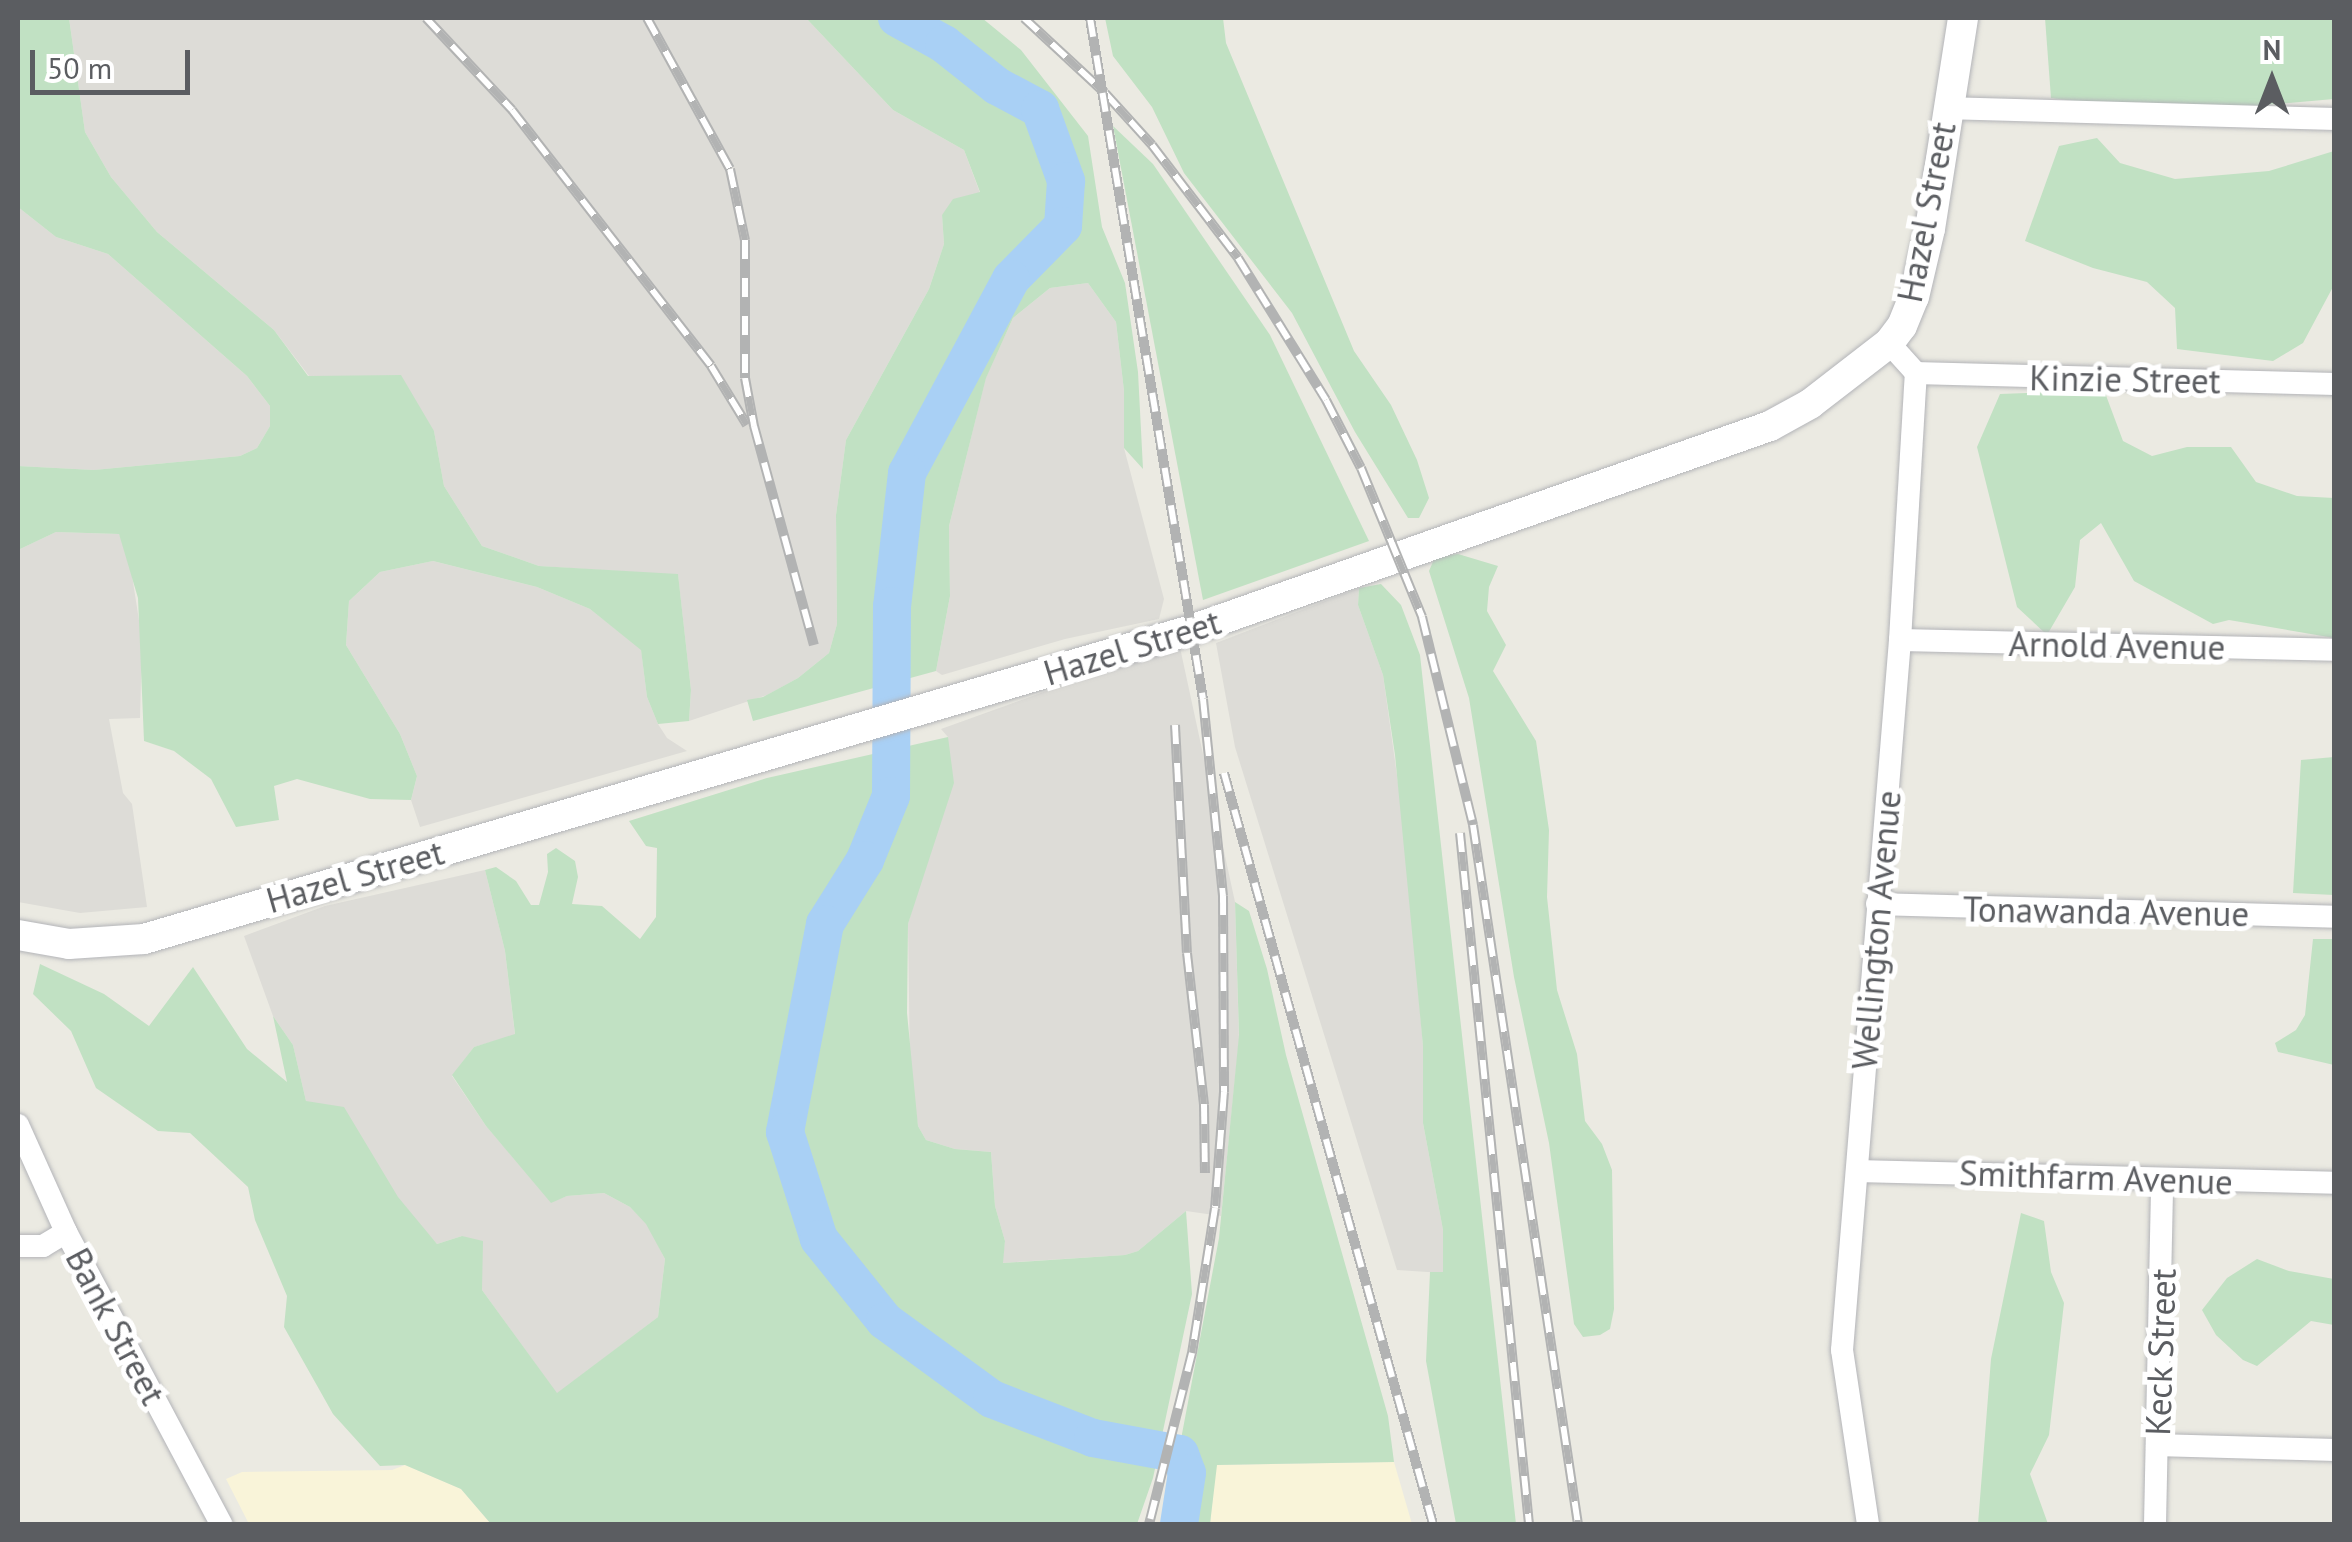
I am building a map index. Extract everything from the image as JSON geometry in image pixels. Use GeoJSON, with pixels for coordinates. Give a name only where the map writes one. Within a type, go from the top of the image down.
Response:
{"type":"FeatureCollection","features":[{"type":"Feature","properties":{"kind":"street","name":"Hazel Street"},"geometry":{"type":"LineString","coordinates":[[18,934],[69,944],[144,940],[1191,630],[1739,440],[1810,404],[1889,343],[1914,297],[1930,229],[1963,18]]}},
{"type":"Feature","properties":{"kind":"street"},"geometry":{"type":"LineString","coordinates":[[1946,108],[2334,119]]}},
{"type":"Feature","properties":{"kind":"street"},"geometry":{"type":"LineString","coordinates":[[1889,343],[1916,373]]}},
{"type":"Feature","properties":{"kind":"street","name":"Kinzie Street"},"geometry":{"type":"LineString","coordinates":[[1916,373],[2334,384]]}},
{"type":"Feature","properties":{"kind":"street","name":"Wellington Avenue"},"geometry":{"type":"LineString","coordinates":[[1868,1524],[1842,1350],[1900,640],[1916,373]]}},
{"type":"Feature","properties":{"kind":"street","name":"Arnold Avenue"},"geometry":{"type":"LineString","coordinates":[[1900,640],[2334,650]]}},
{"type":"Feature","properties":{"kind":"street","name":"Tonawanda Avenue"},"geometry":{"type":"LineString","coordinates":[[1877,904],[2334,917]]}},
{"type":"Feature","properties":{"kind":"street","name":"Bank Street"},"geometry":{"type":"LineString","coordinates":[[18,1126],[66,1232],[221,1524]]}},
{"type":"Feature","properties":{"kind":"street","name":"Smithfarm Avenue"},"geometry":{"type":"LineString","coordinates":[[1857,1170],[2334,1184]]}},
{"type":"Feature","properties":{"kind":"street","name":"Keck Street"},"geometry":{"type":"LineString","coordinates":[[2155,1524],[2162,1180]]}},
{"type":"Feature","properties":{"kind":"street"},"geometry":{"type":"LineString","coordinates":[[18,1246],[43,1246],[66,1232]]}},
{"type":"Feature","properties":{"kind":"street"},"geometry":{"type":"LineString","coordinates":[[2157,1446],[2334,1450]]}},
{"type":"Feature","properties":{"kind":"shaded area"},"geometry":{"type":"Polygon","coordinates":[[[69,18],[806,18],[893,110],[964,150],[980,193],[942,215],[944,244],[929,289],[846,440],[836,515],[837,624],[829,653],[798,678],[767,695],[689,721],[691,690],[678,575],[539,566],[482,546],[444,486],[434,431],[309,376],[274,330],[157,232],[111,177],[85,132],[69,18]]]}},
{"type":"Feature","properties":{"kind":"shaded area"},"geometry":{"type":"Polygon","coordinates":[[[18,207],[56,237],[108,254],[247,376],[270,406],[270,426],[257,448],[240,456],[94,470],[18,466],[18,207]]]}},
{"type":"Feature","properties":{"kind":"shaded area"},"geometry":{"type":"Polygon","coordinates":[[[1088,283],[1116,322],[1124,391],[1124,448],[1164,599],[1159,619],[1065,639],[942,675],[936,671],[950,596],[949,526],[986,377],[1013,318],[1050,288],[1088,283]]]}},
{"type":"Feature","properties":{"kind":"shaded area"},"geometry":{"type":"Polygon","coordinates":[[[56,532],[119,534],[129,556],[142,640],[140,718],[109,719],[123,793],[132,804],[147,907],[80,913],[18,902],[18,550],[56,532]]]}},
{"type":"Feature","properties":{"kind":"shaded area"},"geometry":{"type":"Polygon","coordinates":[[[433,561],[537,587],[590,609],[641,649],[647,697],[658,724],[667,738],[687,751],[420,827],[411,800],[417,776],[400,734],[346,645],[349,601],[380,572],[433,561]]]}},
{"type":"Feature","properties":{"kind":"shaded area"},"geometry":{"type":"Polygon","coordinates":[[[1359,588],[1358,605],[1383,675],[1405,833],[1423,1046],[1423,1123],[1443,1230],[1443,1273],[1397,1270],[1235,747],[1216,643],[1359,588]]]}},
{"type":"Feature","properties":{"kind":"shaded area"},"geometry":{"type":"Polygon","coordinates":[[[1179,643],[1235,902],[1239,1040],[1221,1216],[1186,1211],[1138,1251],[1125,1255],[1002,1263],[1005,1241],[995,1206],[991,1152],[955,1149],[926,1140],[918,1126],[910,1068],[908,924],[925,864],[948,737],[941,729],[1179,643]]]}},
{"type":"Feature","properties":{"kind":"shaded area"},"geometry":{"type":"Polygon","coordinates":[[[485,870],[505,951],[515,1035],[474,1047],[452,1076],[486,1126],[551,1202],[567,1196],[604,1193],[630,1207],[647,1224],[665,1259],[658,1317],[557,1394],[482,1290],[462,1236],[437,1244],[306,1101],[293,1045],[273,1016],[244,936],[325,906],[485,870]]]}},
{"type":"Feature","properties":{"kind":"shaded area"},"geometry":{"type":"Polygon","coordinates":[[[1394,1462],[1412,1524],[1210,1524],[1216,1465],[1394,1462]]]}},
{"type":"Feature","properties":{"kind":"shaded area"},"geometry":{"type":"Polygon","coordinates":[[[405,1465],[461,1489],[491,1524],[249,1524],[226,1479],[242,1472],[392,1470],[405,1465]]]}},
{"type":"Feature","properties":{"kind":"green space"},"geometry":{"type":"Polygon","coordinates":[[[18,18],[69,18],[85,132],[111,177],[157,232],[274,330],[308,376],[401,375],[434,431],[444,486],[482,546],[539,566],[678,574],[691,690],[689,721],[658,724],[647,697],[641,650],[590,609],[537,587],[433,561],[380,572],[349,601],[346,645],[400,734],[417,776],[411,800],[370,799],[297,779],[274,786],[279,820],[236,827],[211,779],[174,751],[144,741],[138,598],[119,534],[56,532],[18,550],[18,466],[94,470],[240,456],[257,448],[270,426],[270,406],[247,376],[108,254],[56,237],[18,207],[18,18]]]}},
{"type":"Feature","properties":{"kind":"green space"},"geometry":{"type":"Polygon","coordinates":[[[806,18],[982,18],[1021,50],[1088,136],[1102,227],[1125,283],[1138,372],[1143,469],[1124,448],[1124,391],[1116,322],[1088,283],[1050,288],[1013,318],[986,378],[949,526],[950,596],[936,671],[753,721],[747,700],[763,697],[798,678],[829,653],[837,624],[836,515],[846,440],[929,289],[944,244],[942,215],[953,199],[980,192],[964,150],[893,110],[806,18]]]}},
{"type":"Feature","properties":{"kind":"green space"},"geometry":{"type":"Polygon","coordinates":[[[1105,18],[1223,18],[1226,43],[1354,351],[1391,405],[1417,460],[1429,498],[1419,518],[1408,518],[1355,432],[1292,313],[1184,173],[1152,107],[1113,56],[1105,18]]]}},
{"type":"Feature","properties":{"kind":"green space"},"geometry":{"type":"Polygon","coordinates":[[[2045,18],[2334,18],[2334,99],[2254,106],[2119,107],[2051,98],[2045,18]]]}},
{"type":"Feature","properties":{"kind":"green space"},"geometry":{"type":"Polygon","coordinates":[[[1113,126],[1153,164],[1270,335],[1369,541],[1203,600],[1113,126]]]}},
{"type":"Feature","properties":{"kind":"green space"},"geometry":{"type":"Polygon","coordinates":[[[2097,138],[2120,163],[2175,179],[2269,171],[2334,151],[2334,285],[2303,343],[2273,361],[2177,349],[2175,308],[2147,282],[2093,268],[2025,241],[2059,146],[2097,138]]]}},
{"type":"Feature","properties":{"kind":"green space"},"geometry":{"type":"Polygon","coordinates":[[[2104,390],[2123,441],[2152,456],[2187,447],[2231,447],[2256,482],[2297,496],[2334,498],[2334,638],[2229,620],[2213,624],[2134,581],[2101,523],[2080,540],[2075,587],[2047,635],[2017,607],[1977,447],[2000,394],[2104,390]]]}},
{"type":"Feature","properties":{"kind":"green space"},"geometry":{"type":"Polygon","coordinates":[[[1458,554],[1498,566],[1489,587],[1487,611],[1506,645],[1493,671],[1536,741],[1549,830],[1547,897],[1557,990],[1577,1054],[1585,1121],[1602,1144],[1612,1170],[1614,1309],[1610,1329],[1600,1335],[1583,1337],[1574,1324],[1549,1143],[1514,977],[1469,698],[1429,571],[1435,557],[1458,554]]]}},
{"type":"Feature","properties":{"kind":"green space"},"geometry":{"type":"Polygon","coordinates":[[[1381,584],[1401,605],[1420,655],[1516,1524],[1456,1524],[1426,1361],[1430,1272],[1443,1272],[1443,1230],[1423,1123],[1423,1046],[1395,755],[1383,675],[1358,605],[1359,588],[1381,584]]]}},
{"type":"Feature","properties":{"kind":"green space"},"geometry":{"type":"Polygon","coordinates":[[[948,737],[954,783],[908,924],[907,1013],[918,1126],[926,1140],[955,1149],[991,1152],[995,1206],[1005,1241],[1003,1263],[1125,1255],[1138,1251],[1186,1211],[1192,1294],[1153,1478],[1137,1524],[491,1524],[461,1489],[405,1465],[380,1466],[333,1414],[284,1327],[287,1296],[255,1220],[248,1187],[190,1133],[158,1131],[96,1088],[71,1031],[33,994],[40,964],[104,994],[149,1026],[193,967],[247,1049],[287,1082],[273,1016],[293,1045],[306,1101],[344,1107],[398,1197],[437,1244],[462,1236],[483,1241],[482,1290],[557,1393],[658,1317],[665,1259],[646,1224],[630,1207],[604,1193],[567,1196],[551,1203],[486,1126],[452,1075],[474,1047],[515,1034],[505,951],[485,870],[496,867],[516,881],[531,905],[539,905],[548,872],[547,854],[556,848],[575,861],[578,877],[572,904],[602,906],[640,939],[656,917],[657,848],[646,846],[629,821],[767,778],[948,737]]]}},
{"type":"Feature","properties":{"kind":"green space"},"geometry":{"type":"Polygon","coordinates":[[[2334,757],[2334,895],[2293,893],[2301,760],[2334,757]]]}},
{"type":"Feature","properties":{"kind":"green space"},"geometry":{"type":"Polygon","coordinates":[[[1235,902],[1249,911],[1267,969],[1286,1055],[1388,1416],[1394,1462],[1217,1465],[1210,1524],[1165,1524],[1219,1238],[1239,1035],[1235,902]]]}},
{"type":"Feature","properties":{"kind":"green space"},"geometry":{"type":"Polygon","coordinates":[[[2313,939],[2334,939],[2334,1065],[2278,1052],[2275,1043],[2296,1030],[2305,1015],[2313,939]]]}},
{"type":"Feature","properties":{"kind":"green space"},"geometry":{"type":"Polygon","coordinates":[[[2021,1213],[2044,1221],[2051,1272],[2064,1303],[2049,1435],[2030,1474],[2048,1524],[1978,1524],[1991,1359],[2021,1213]]]}},
{"type":"Feature","properties":{"kind":"green space"},"geometry":{"type":"Polygon","coordinates":[[[2257,1259],[2289,1271],[2334,1279],[2334,1325],[2311,1321],[2257,1366],[2243,1360],[2216,1335],[2202,1310],[2227,1278],[2257,1259]]]}},
{"type":"Feature","properties":{"kind":"waterway"},"geometry":{"type":"LineString","coordinates":[[897,18],[944,44],[997,86],[1040,109],[1066,181],[1063,226],[1011,279],[907,473],[892,606],[891,796],[865,860],[825,924],[785,1132],[819,1239],[885,1321],[992,1399],[1093,1438],[1180,1454],[1187,1473],[1179,1524]]}},
{"type":"Feature","properties":{"kind":"railway"},"geometry":{"type":"LineString","coordinates":[[426,18],[512,110],[711,366],[747,425]]}},
{"type":"Feature","properties":{"kind":"railway"},"geometry":{"type":"LineString","coordinates":[[647,18],[730,169],[745,240],[745,378],[754,426],[814,645]]}},
{"type":"Feature","properties":{"kind":"railway"},"geometry":{"type":"LineString","coordinates":[[1024,18],[1105,93],[1152,145],[1238,258],[1326,400],[1361,468],[1422,617],[1473,825],[1578,1524]]}},
{"type":"Feature","properties":{"kind":"railway"},"geometry":{"type":"LineString","coordinates":[[1090,18],[1203,699],[1223,896],[1224,1092],[1215,1208],[1192,1353],[1149,1524]]}},
{"type":"Feature","properties":{"kind":"railway"},"geometry":{"type":"LineString","coordinates":[[1175,725],[1187,953],[1204,1105],[1205,1173]]}},
{"type":"Feature","properties":{"kind":"railway"},"geometry":{"type":"LineString","coordinates":[[1224,773],[1433,1524]]}},
{"type":"Feature","properties":{"kind":"railway"},"geometry":{"type":"LineString","coordinates":[[1460,833],[1529,1524]]}}]}
